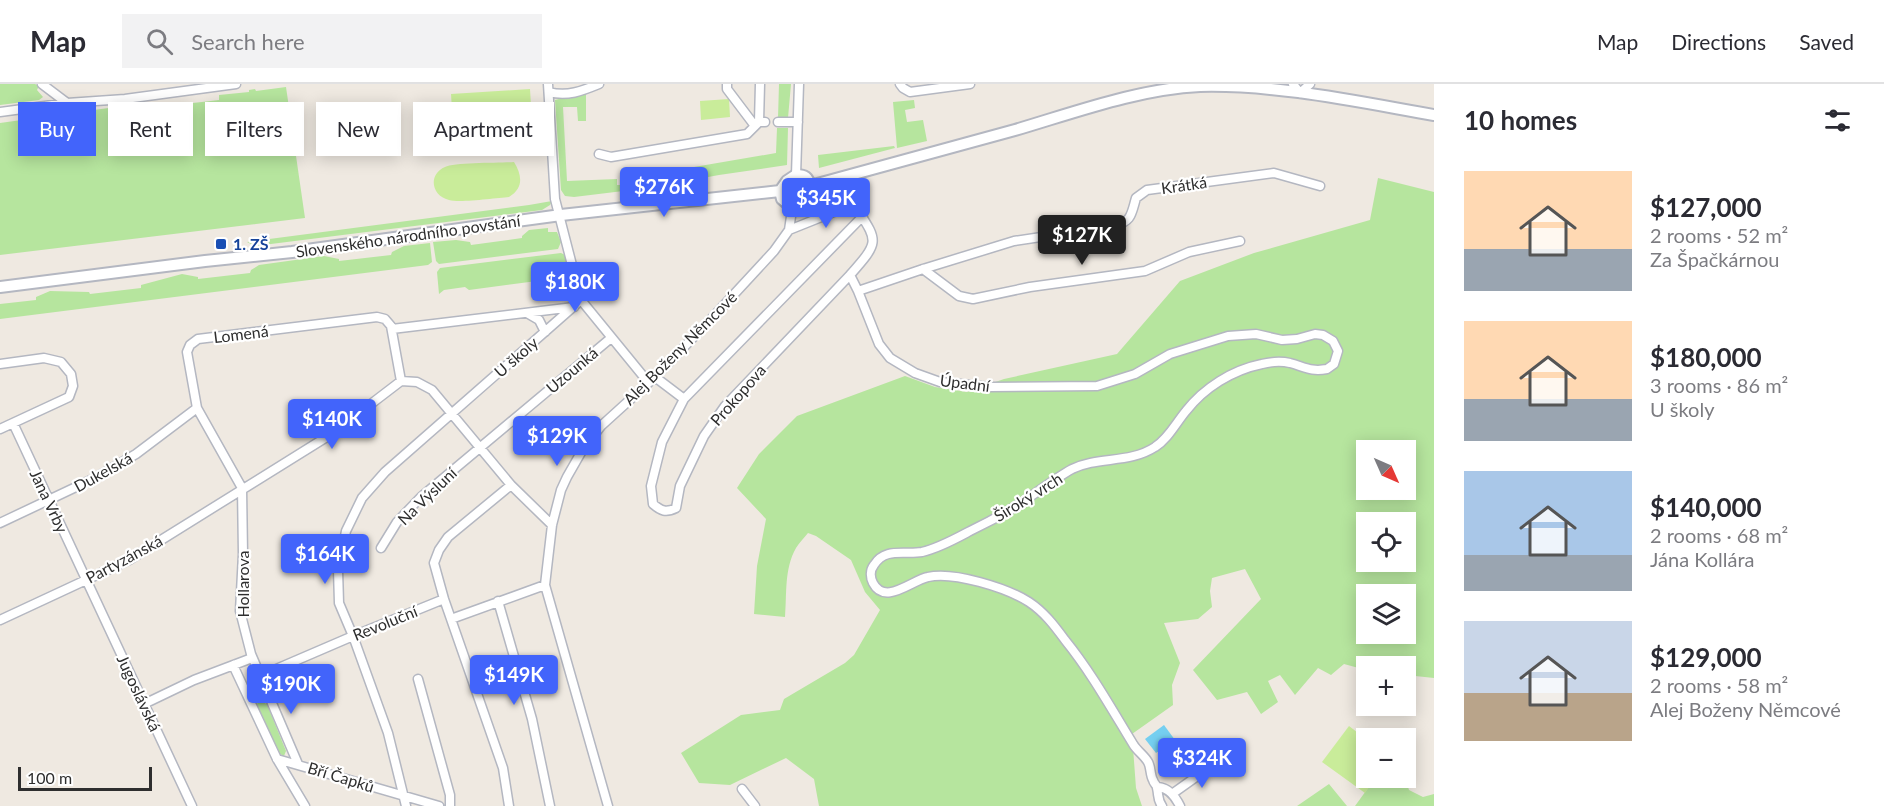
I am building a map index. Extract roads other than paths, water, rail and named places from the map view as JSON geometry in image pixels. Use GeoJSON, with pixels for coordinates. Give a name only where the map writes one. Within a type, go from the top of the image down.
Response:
{"type":"FeatureCollection","features":[{"type":"Feature","properties":{"kind":"street"},"geometry":{"type":"LineString","coordinates":[[42,84],[67,102]]}},
{"type":"Feature","properties":{"kind":"street"},"geometry":{"type":"LineString","coordinates":[[82,102],[125,99],[236,84]]}},
{"type":"Feature","properties":{"kind":"street"},"geometry":{"type":"LineString","coordinates":[[543,84],[561,95],[582,91],[599,84]]}},
{"type":"Feature","properties":{"kind":"street"},"geometry":{"type":"LineString","coordinates":[[727,84],[727,89],[760,123]]}},
{"type":"Feature","properties":{"kind":"street"},"geometry":{"type":"LineString","coordinates":[[599,154],[611,157],[747,134],[760,123],[760,84]]}},
{"type":"Feature","properties":{"kind":"street"},"geometry":{"type":"LineString","coordinates":[[796,175],[799,84]]}},
{"type":"Feature","properties":{"kind":"street"},"geometry":{"type":"LineString","coordinates":[[900,84],[910,92],[970,84]]}},
{"type":"Feature","properties":{"kind":"street"},"geometry":{"type":"LineString","coordinates":[[1296,88],[1310,84]]}},
{"type":"Feature","properties":{"kind":"street"},"geometry":{"type":"LineString","coordinates":[[810,186],[804,175],[796,175],[787,181],[780,191],[782,199],[788,204],[793,203],[802,198],[810,186],[1096,106],[1168,89],[1200,86],[1296,88],[1434,116]]}},
{"type":"Feature","properties":{"kind":"street"},"geometry":{"type":"LineString","coordinates":[[548,88],[555,198],[561,215],[578,303],[651,380],[684,399]]}},
{"type":"Feature","properties":{"kind":"street"},"geometry":{"type":"LineString","coordinates":[[0,112],[18,109]]}},
{"type":"Feature","properties":{"kind":"street"},"geometry":{"type":"LineString","coordinates":[[778,122],[798,122]]}},
{"type":"Feature","properties":{"kind":"street","name":"Krátká"},"geometry":{"type":"LineString","coordinates":[[858,291],[923,268],[1014,241],[1114,226],[1126,222],[1131,215],[1136,198],[1147,190],[1274,173],[1320,186]]}},
{"type":"Feature","properties":{"kind":"street","name":"Slovenského národního povstání"},"geometry":{"type":"LineString","coordinates":[[0,287],[304,250],[561,215],[780,191]]}},
{"type":"Feature","properties":{"kind":"street","name":"Alej Boženy Němcové"},"geometry":{"type":"LineString","coordinates":[[608,806],[545,585],[552,525],[561,490],[583,449],[601,426],[651,380],[774,251],[789,230],[793,203]]}},
{"type":"Feature","properties":{"kind":"street"},"geometry":{"type":"LineString","coordinates":[[789,230],[854,204],[862,217]]}},
{"type":"Feature","properties":{"kind":"street","name":"Prokopova"},"geometry":{"type":"LineString","coordinates":[[862,217],[873,234],[873,243],[868,255],[725,406],[704,436],[680,486],[676,508],[669,512],[660,511],[653,504],[651,486],[662,442],[684,399],[862,217]]}},
{"type":"Feature","properties":{"kind":"street"},"geometry":{"type":"LineString","coordinates":[[923,268],[959,296],[973,299],[1030,287],[1145,271],[1189,252],[1240,241]]}},
{"type":"Feature","properties":{"kind":"street","name":"Úpadní"},"geometry":{"type":"LineString","coordinates":[[850,275],[879,344],[890,358],[915,373],[940,382],[990,387],[1097,386],[1135,374]]}},
{"type":"Feature","properties":{"kind":"street"},"geometry":{"type":"LineString","coordinates":[[552,525],[511,485],[432,390],[417,382],[401,381],[392,329],[527,312],[578,303]]}},
{"type":"Feature","properties":{"kind":"street","name":"U školy"},"geometry":{"type":"LineString","coordinates":[[405,802],[388,733],[339,603],[338,570],[346,531],[362,498],[385,472],[578,303]]}},
{"type":"Feature","properties":{"kind":"street"},"geometry":{"type":"LineString","coordinates":[[527,312],[539,320],[545,332]]}},
{"type":"Feature","properties":{"kind":"street","name":"Lomená"},"geometry":{"type":"LineString","coordinates":[[242,488],[197,408],[187,352],[190,345],[198,339],[377,317],[385,319],[392,329]]}},
{"type":"Feature","properties":{"kind":"street","name":"Široký vrch"},"geometry":{"type":"LineString","coordinates":[[1135,374],[1170,354],[1228,336],[1256,334],[1282,340],[1323,334],[1333,341],[1338,351],[1334,364],[1327,369],[1307,370],[1290,363],[1280,362],[1261,364],[1226,377],[1206,390],[1187,410],[1168,436],[1154,448],[1126,459],[1086,464],[1072,469],[1014,507],[947,543],[923,551],[885,554],[878,559],[871,572],[872,582],[885,593],[899,590],[912,582],[938,576],[994,586],[1028,602],[1047,617],[1084,664],[1135,747],[1149,764],[1152,780],[1158,787],[1157,800],[1162,806]]}},
{"type":"Feature","properties":{"kind":"street","name":"Uzounká"},"geometry":{"type":"LineString","coordinates":[[479,448],[611,338]]}},
{"type":"Feature","properties":{"kind":"street"},"geometry":{"type":"LineString","coordinates":[[0,364],[44,358],[61,362],[71,374],[74,386],[69,397],[0,429]]}},
{"type":"Feature","properties":{"kind":"street","name":"Partyzánská"},"geometry":{"type":"LineString","coordinates":[[0,620],[129,560],[242,488],[333,434],[401,381]]}},
{"type":"Feature","properties":{"kind":"street","name":"Dukelská"},"geometry":{"type":"LineString","coordinates":[[0,523],[95,477],[136,454],[197,408]]}},
{"type":"Feature","properties":{"kind":"street","name":"Jana Vrby"},"geometry":{"type":"LineString","coordinates":[[13,423],[85,580]]}},
{"type":"Feature","properties":{"kind":"street","name":"Na Výsluní"},"geometry":{"type":"LineString","coordinates":[[381,548],[397,522],[421,497],[479,448]]}},
{"type":"Feature","properties":{"kind":"street"},"geometry":{"type":"LineString","coordinates":[[509,806],[503,768],[444,599],[434,563],[448,537],[511,485]]}},
{"type":"Feature","properties":{"kind":"street","name":"Hollarova"},"geometry":{"type":"LineString","coordinates":[[242,488],[243,554],[240,612],[252,658],[298,764]]}},
{"type":"Feature","properties":{"kind":"street","name":"Jugoslávská"},"geometry":{"type":"LineString","coordinates":[[85,580],[192,806]]}},
{"type":"Feature","properties":{"kind":"street"},"geometry":{"type":"LineString","coordinates":[[451,619],[545,585]]}},
{"type":"Feature","properties":{"kind":"street","name":"Revoluční"},"geometry":{"type":"LineString","coordinates":[[260,676],[444,599]]}},
{"type":"Feature","properties":{"kind":"street"},"geometry":{"type":"LineString","coordinates":[[498,601],[532,719],[550,806]]}},
{"type":"Feature","properties":{"kind":"street"},"geometry":{"type":"LineString","coordinates":[[144,704],[194,680],[252,658]]}},
{"type":"Feature","properties":{"kind":"street"},"geometry":{"type":"LineString","coordinates":[[232,665],[277,759],[305,806]]}},
{"type":"Feature","properties":{"kind":"street"},"geometry":{"type":"LineString","coordinates":[[418,679],[450,795],[450,806]]}},
{"type":"Feature","properties":{"kind":"street","name":"Bří Čapků"},"geometry":{"type":"LineString","coordinates":[[277,759],[298,764],[405,802],[439,806]]}},
{"type":"Feature","properties":{"kind":"street"},"geometry":{"type":"LineString","coordinates":[[1172,794],[1217,762]]}},
{"type":"Feature","properties":{"kind":"street"},"geometry":{"type":"LineString","coordinates":[[1158,787],[1166,788],[1180,806]]}},
{"type":"Feature","properties":{"kind":"street"},"geometry":{"type":"LineString","coordinates":[[742,789],[755,806]]}},
{"type":"Feature","properties":{"kind":"water"},"geometry":{"type":"Polygon","coordinates":[[[1164,725],[1175,740],[1156,753],[1145,739],[1164,725]]]}},
{"type":"Feature","properties":{"kind":"place","name":"1. ZŠ"},"geometry":{"type":"Point","coordinates":[221,244]}}]}
